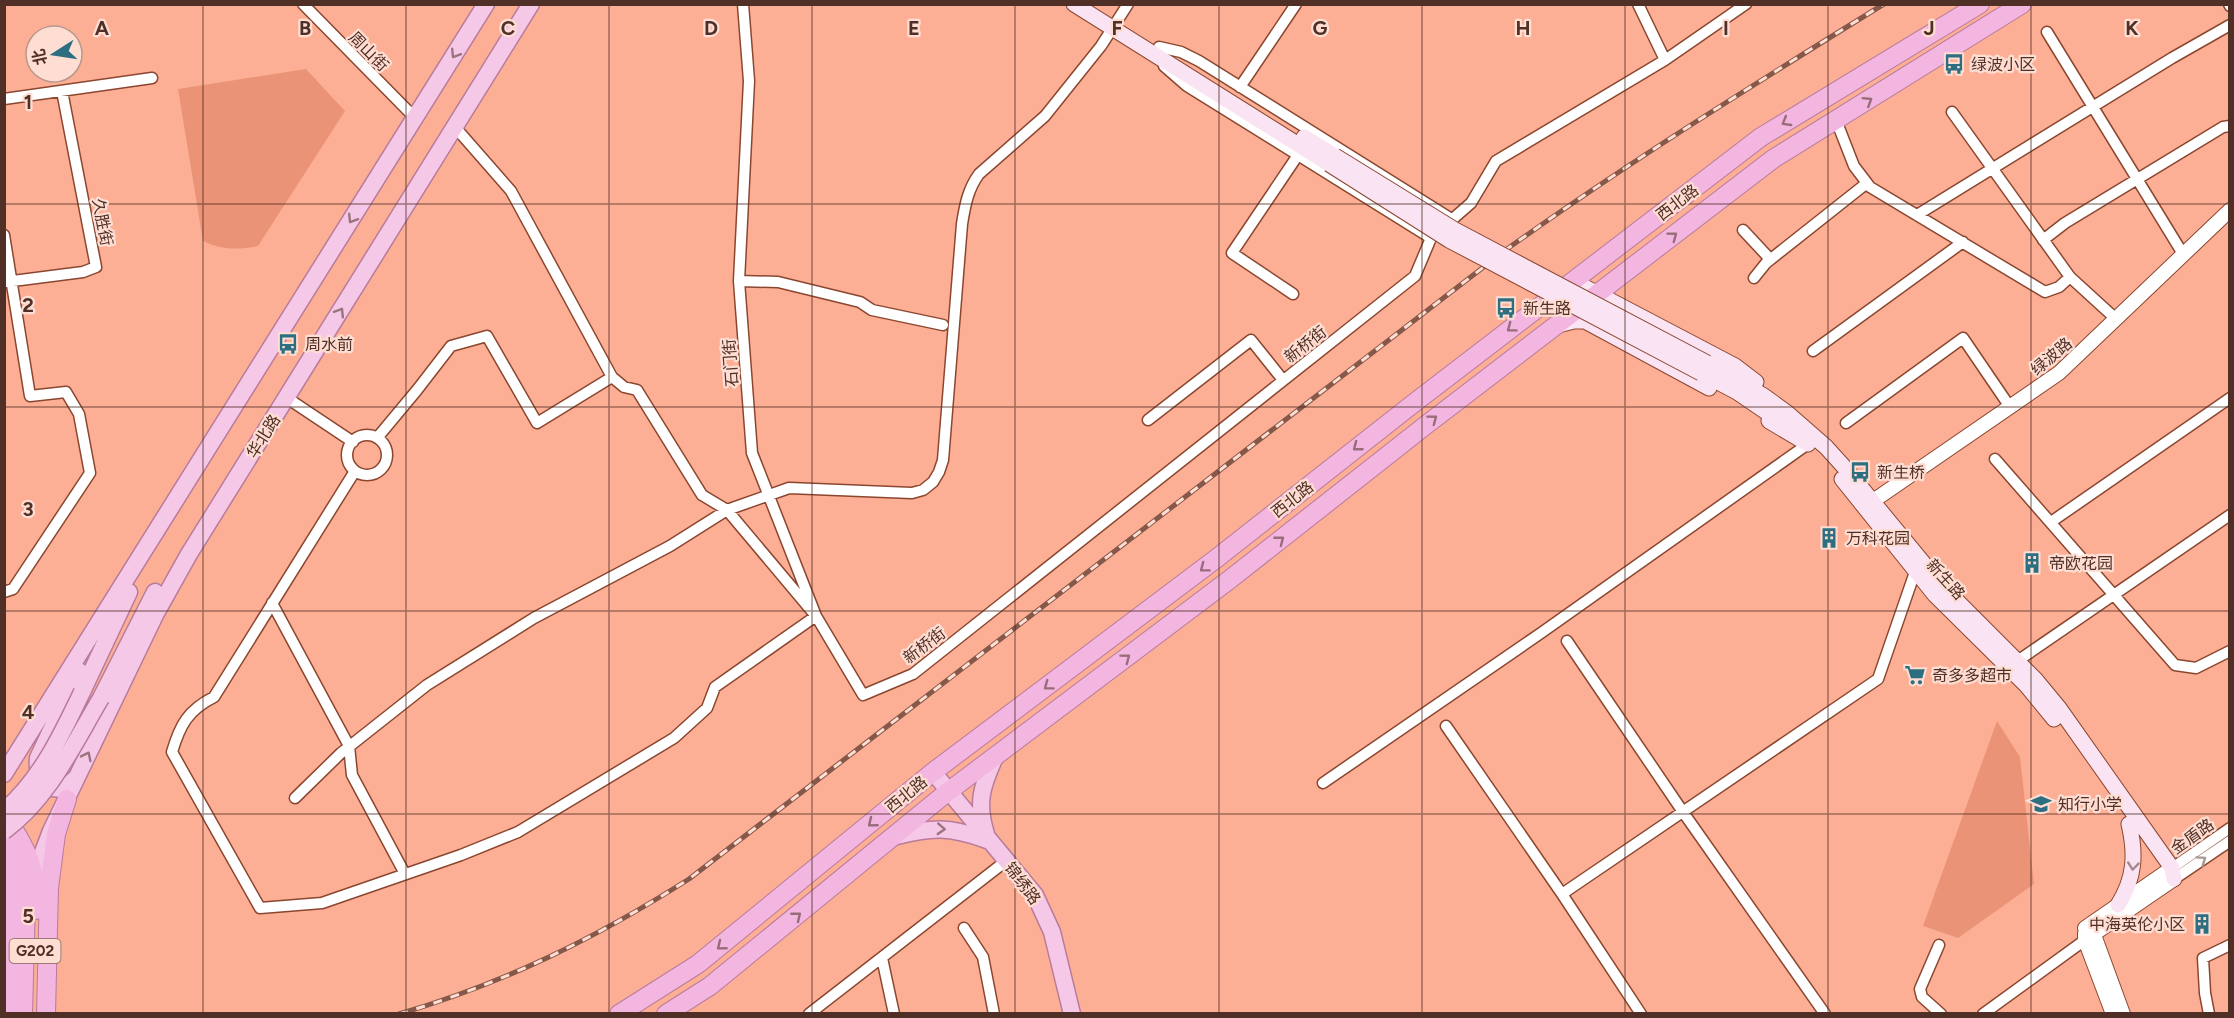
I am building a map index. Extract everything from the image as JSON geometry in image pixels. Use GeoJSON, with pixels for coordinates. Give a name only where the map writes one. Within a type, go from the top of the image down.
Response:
{"type":"FeatureCollection","features":[{"type":"Feature","properties":{"kind":"highway","name":"西北路"},"geometry":{"type":"LineString","coordinates":[[666,1014],[710,986],[949,792],[1229,580],[1555,326],[1583,314],[1585,288],[1608,254],[1761,137],[1980,4]]}},
{"type":"Feature","properties":{"kind":"highway","name":"西北路"},"geometry":{"type":"LineString","coordinates":[[619,1014],[698,964],[933,772],[1217,558],[1414,403],[1585,288],[1627,271],[1773,159],[2022,4]]}},
{"type":"Feature","properties":{"kind":"highway"},"geometry":{"type":"LineString","coordinates":[[46,1014],[49,888],[56,834],[66,799]]}},
{"type":"Feature","properties":{"kind":"highway","name":"G202"},"geometry":{"type":"LineString","coordinates":[[4,812],[27,850],[35,874],[16,886]]}},
{"type":"Feature","properties":{"kind":"highway"},"geometry":{"type":"LineString","coordinates":[[7,848],[16,886],[9,1014]]}},
{"type":"Feature","properties":{"kind":"highway","name":"G202"},"geometry":{"type":"LineString","coordinates":[[16,886],[26,903],[23,1014]]}},
{"type":"Feature","properties":{"kind":"highway","name":"G202"},"geometry":{"type":"LineString","coordinates":[[16,886],[34,1014]]}},
{"type":"Feature","properties":{"kind":"main road"},"geometry":{"type":"LineString","coordinates":[[4,774],[10,759],[113,600],[486,4]]}},
{"type":"Feature","properties":{"kind":"main road","name":"华北路"},"geometry":{"type":"LineString","coordinates":[[16,886],[43,852],[66,799],[156,613],[189,554],[531,4]]}},
{"type":"Feature","properties":{"kind":"main road","name":"新生路"},"geometry":{"type":"LineString","coordinates":[[1074,4],[1115,25],[1332,160],[1449,240],[1764,396],[1785,412],[1826,447],[1943,587],[2013,665],[2129,824],[2170,873]]}},
{"type":"Feature","properties":{"kind":"main road","name":"新生路"},"geometry":{"type":"LineString","coordinates":[[1090,4],[1115,25]]}},
{"type":"Feature","properties":{"kind":"main road"},"geometry":{"type":"LineString","coordinates":[[1627,271],[1620,281],[1620,290],[1622,299],[1635,315]]}},
{"type":"Feature","properties":{"kind":"main road"},"geometry":{"type":"LineString","coordinates":[[1585,288],[1735,366],[1767,391],[1785,412]]}},
{"type":"Feature","properties":{"kind":"main road"},"geometry":{"type":"LineString","coordinates":[[1583,314],[1808,444]]}},
{"type":"Feature","properties":{"kind":"main road","name":"华北路"},"geometry":{"type":"LineString","coordinates":[[4,831],[30,808],[52,780],[101,698],[151,599],[179,550],[264,416],[309,362]]}},
{"type":"Feature","properties":{"kind":"main road"},"geometry":{"type":"LineString","coordinates":[[4,812],[33,780],[51,754],[126,598],[161,537],[240,413],[261,363]]}},
{"type":"Feature","properties":{"kind":"main road","name":"新生路"},"geometry":{"type":"LineString","coordinates":[[1704,368],[1758,405],[1808,444],[1837,474],[1915,573],[1956,618],[2013,665],[2035,679],[2059,708],[2170,873]]}},
{"type":"Feature","properties":{"kind":"main road"},"geometry":{"type":"LineString","coordinates":[[77,777],[65,788],[50,788],[39,776],[38,758],[113,600]]}},
{"type":"Feature","properties":{"kind":"main road"},"geometry":{"type":"LineString","coordinates":[[988,841],[981,817],[980,799],[985,779],[995,757]]}},
{"type":"Feature","properties":{"kind":"main road","name":"锦绣路"},"geometry":{"type":"LineString","coordinates":[[933,772],[1035,895],[1052,933],[1071,1014]]}},
{"type":"Feature","properties":{"kind":"main road"},"geometry":{"type":"LineString","coordinates":[[2118,905],[2131,880],[2134,862],[2129,824]]}},
{"type":"Feature","properties":{"kind":"main road"},"geometry":{"type":"LineString","coordinates":[[892,838],[924,829],[942,829],[963,831],[988,841]]}},
{"type":"Feature","properties":{"kind":"street","name":"周山街"},"geometry":{"type":"LineString","coordinates":[[303,4],[415,118]]}},
{"type":"Feature","properties":{"kind":"street","name":"石门街"},"geometry":{"type":"LineString","coordinates":[[743,4],[749,81],[739,281],[752,453],[816,616],[863,695]]}},
{"type":"Feature","properties":{"kind":"street"},"geometry":{"type":"LineString","coordinates":[[295,798],[350,746],[427,685],[534,618],[670,546],[727,510],[789,488],[901,495],[923,490],[933,482],[943,460],[962,224],[967,195],[980,174],[1045,117],[1115,25],[1128,4]]}},
{"type":"Feature","properties":{"kind":"street"},"geometry":{"type":"LineString","coordinates":[[1240,87],[1296,4]]}},
{"type":"Feature","properties":{"kind":"street"},"geometry":{"type":"LineString","coordinates":[[1638,4],[1665,60]]}},
{"type":"Feature","properties":{"kind":"street","name":"新桥街"},"geometry":{"type":"LineString","coordinates":[[863,695],[913,674],[1414,276],[1431,238],[1471,203],[1496,161],[1665,60],[1746,4]]}},
{"type":"Feature","properties":{"kind":"street"},"geometry":{"type":"LineString","coordinates":[[1917,215],[2229,25]]}},
{"type":"Feature","properties":{"kind":"street"},"geometry":{"type":"LineString","coordinates":[[2047,32],[2183,254]]}},
{"type":"Feature","properties":{"kind":"street"},"geometry":{"type":"LineString","coordinates":[[1156,51],[1181,52],[1453,220]]}},
{"type":"Feature","properties":{"kind":"street"},"geometry":{"type":"LineString","coordinates":[[1156,51],[1187,86],[1431,238]]}},
{"type":"Feature","properties":{"kind":"street"},"geometry":{"type":"LineString","coordinates":[[4,99],[152,78]]}},
{"type":"Feature","properties":{"kind":"street","name":"久胜街"},"geometry":{"type":"LineString","coordinates":[[8,282],[83,272],[96,267],[62,91]]}},
{"type":"Feature","properties":{"kind":"street"},"geometry":{"type":"LineString","coordinates":[[1952,112],[2070,277],[2116,319]]}},
{"type":"Feature","properties":{"kind":"street"},"geometry":{"type":"LineString","coordinates":[[1836,120],[1854,166],[1870,187],[2045,292],[2060,287],[2070,277]]}},
{"type":"Feature","properties":{"kind":"street"},"geometry":{"type":"LineString","coordinates":[[2043,240],[2065,223],[2223,127],[2229,126]]}},
{"type":"Feature","properties":{"kind":"street"},"geometry":{"type":"LineString","coordinates":[[355,471],[214,697],[197,706],[178,731],[172,752],[260,908],[322,903],[518,832],[674,738],[707,708],[715,687],[816,616],[727,510],[702,495],[637,390],[624,387],[612,377],[511,191],[455,127]]}},
{"type":"Feature","properties":{"kind":"street"},"geometry":{"type":"LineString","coordinates":[[1293,294],[1232,253],[1298,155]]}},
{"type":"Feature","properties":{"kind":"street"},"geometry":{"type":"LineString","coordinates":[[1754,278],[1770,259],[1867,183]]}},
{"type":"Feature","properties":{"kind":"street","name":"绿波路"},"geometry":{"type":"LineString","coordinates":[[1873,501],[2059,373],[2229,210]]}},
{"type":"Feature","properties":{"kind":"street"},"geometry":{"type":"LineString","coordinates":[[1743,230],[1770,259]]}},
{"type":"Feature","properties":{"kind":"street"},"geometry":{"type":"LineString","coordinates":[[4,235],[8,282],[30,396],[66,392],[79,414],[90,473],[7,589]]}},
{"type":"Feature","properties":{"kind":"street"},"geometry":{"type":"LineString","coordinates":[[1814,351],[1963,242]]}},
{"type":"Feature","properties":{"kind":"street"},"geometry":{"type":"LineString","coordinates":[[739,281],[778,282],[860,302],[873,310],[943,325]]}},
{"type":"Feature","properties":{"kind":"street"},"geometry":{"type":"LineString","coordinates":[[377,438],[451,346],[487,336],[537,423],[612,377]]}},
{"type":"Feature","properties":{"kind":"street"},"geometry":{"type":"LineString","coordinates":[[1846,423],[1963,338],[2010,407]]}},
{"type":"Feature","properties":{"kind":"street"},"geometry":{"type":"LineString","coordinates":[[1148,420],[1251,340],[1283,380]]}},
{"type":"Feature","properties":{"kind":"street"},"geometry":{"type":"LineString","coordinates":[[287,398],[353,441]]}},
{"type":"Feature","properties":{"kind":"street"},"geometry":{"type":"LineString","coordinates":[[2051,522],[2229,398]]}},
{"type":"Feature","properties":{"kind":"street"},"geometry":{"type":"LineString","coordinates":[[364,435],[377,438],[386,447],[384,466],[374,474],[367,476],[355,471],[348,460],[347,453],[353,441],[364,435]]}},
{"type":"Feature","properties":{"kind":"street"},"geometry":{"type":"LineString","coordinates":[[1323,783],[1541,633],[1808,444]]}},
{"type":"Feature","properties":{"kind":"street"},"geometry":{"type":"LineString","coordinates":[[1995,459],[2175,665],[2196,668],[2229,651]]}},
{"type":"Feature","properties":{"kind":"street"},"geometry":{"type":"LineString","coordinates":[[2013,665],[2229,515]]}},
{"type":"Feature","properties":{"kind":"street"},"geometry":{"type":"LineString","coordinates":[[1562,894],[1878,679],[1915,573]]}},
{"type":"Feature","properties":{"kind":"street"},"geometry":{"type":"LineString","coordinates":[[272,603],[350,746],[352,775],[405,874]]}},
{"type":"Feature","properties":{"kind":"street"},"geometry":{"type":"LineString","coordinates":[[1567,641],[1683,812],[1825,1014]]}},
{"type":"Feature","properties":{"kind":"street"},"geometry":{"type":"LineString","coordinates":[[1446,726],[1562,894],[1641,1014]]}},
{"type":"Feature","properties":{"kind":"street","name":"金盾路"},"geometry":{"type":"LineString","coordinates":[[2170,873],[2229,828]]}},
{"type":"Feature","properties":{"kind":"street","name":"金盾路"},"geometry":{"type":"LineString","coordinates":[[2170,873],[2229,841]]}},
{"type":"Feature","properties":{"kind":"street"},"geometry":{"type":"LineString","coordinates":[[809,1014],[1006,861]]}},
{"type":"Feature","properties":{"kind":"street"},"geometry":{"type":"LineString","coordinates":[[2088,934],[2118,905],[2170,873]]}},
{"type":"Feature","properties":{"kind":"street"},"geometry":{"type":"LineString","coordinates":[[1983,1014],[2170,873]]}},
{"type":"Feature","properties":{"kind":"street"},"geometry":{"type":"LineString","coordinates":[[964,928],[983,957],[994,1014]]}},
{"type":"Feature","properties":{"kind":"street"},"geometry":{"type":"LineString","coordinates":[[2088,934],[2113,1014]]}},
{"type":"Feature","properties":{"kind":"street"},"geometry":{"type":"LineString","coordinates":[[2088,934],[2123,1014]]}},
{"type":"Feature","properties":{"kind":"street"},"geometry":{"type":"LineString","coordinates":[[1940,945],[1920,989],[1922,997],[1941,1014]]}},
{"type":"Feature","properties":{"kind":"street"},"geometry":{"type":"LineString","coordinates":[[2209,1014],[2203,958],[2229,945]]}},
{"type":"Feature","properties":{"kind":"street"},"geometry":{"type":"LineString","coordinates":[[882,958],[894,1014]]}},
{"type":"Feature","properties":{"kind":"shaded area"},"geometry":{"type":"Polygon","coordinates":[[[306,69],[345,111],[258,246],[230,248],[203,241],[178,89],[306,69]]]}},
{"type":"Feature","properties":{"kind":"shaded area"},"geometry":{"type":"Polygon","coordinates":[[[1997,721],[2020,757],[2034,884],[1958,938],[1923,926],[1997,721]]]}},
{"type":"Feature","properties":{"kind":"railway"},"geometry":{"type":"LineString","coordinates":[[399,1014],[476,988],[549,957],[619,921],[689,879],[1507,249],[1646,154],[1884,4]]}},
{"type":"Feature","properties":{"kind":"place","name":"绿波小区"},"geometry":{"type":"Point","coordinates":[1954,64]}},
{"type":"Feature","properties":{"kind":"place","name":"新生路"},"geometry":{"type":"Point","coordinates":[1506,308]}},
{"type":"Feature","properties":{"kind":"place","name":"周水前"},"geometry":{"type":"Point","coordinates":[288,344]}},
{"type":"Feature","properties":{"kind":"place","name":"新生桥"},"geometry":{"type":"Point","coordinates":[1860,472]}},
{"type":"Feature","properties":{"kind":"place","name":"万科花园"},"geometry":{"type":"Point","coordinates":[1829,538]}},
{"type":"Feature","properties":{"kind":"place","name":"帝欧花园"},"geometry":{"type":"Point","coordinates":[2032,563]}},
{"type":"Feature","properties":{"kind":"place","name":"奇多多超市"},"geometry":{"type":"Point","coordinates":[1915,675]}},
{"type":"Feature","properties":{"kind":"place","name":"知行小学"},"geometry":{"type":"Point","coordinates":[2041,804]}},
{"type":"Feature","properties":{"kind":"place","name":"中海英伦小区"},"geometry":{"type":"Point","coordinates":[2202,924]}}]}
